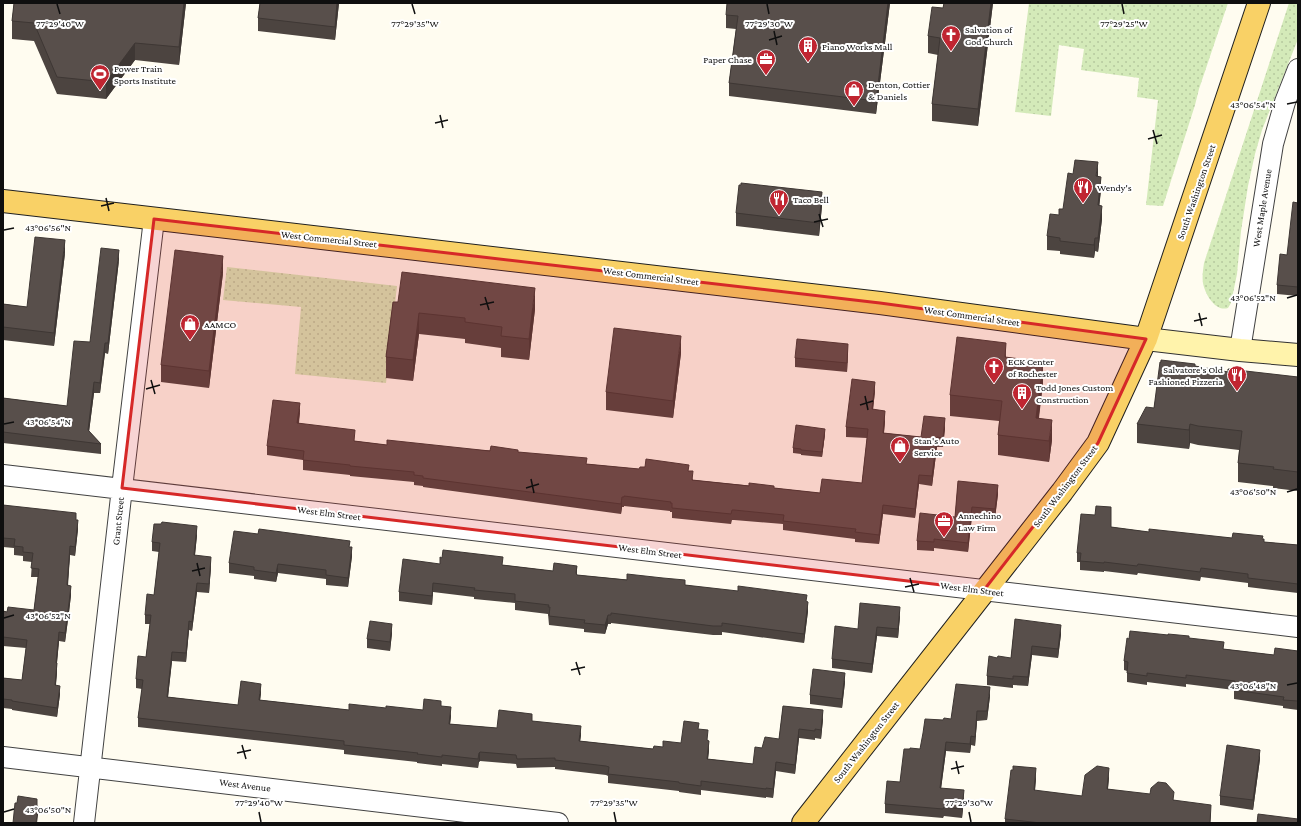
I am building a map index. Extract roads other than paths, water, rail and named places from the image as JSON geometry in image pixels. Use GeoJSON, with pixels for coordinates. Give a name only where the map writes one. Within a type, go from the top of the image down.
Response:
{"type":"FeatureCollection","features":[{"type":"Feature","properties":{"kind":"main road","name":"South Washington Street"},"geometry":{"type":"LineString","coordinates":[[803,823],[1098,443],[1146,339],[1259,3]]}},
{"type":"Feature","properties":{"kind":"main road","name":"West Commercial Street"},"geometry":{"type":"LineString","coordinates":[[3,201],[872,302],[1146,339]]}},
{"type":"Feature","properties":{"kind":"street","name":"West Maple Avenue"},"geometry":{"type":"LineString","coordinates":[[1240,350],[1273,144],[1285,102],[1297,75]]}},
{"type":"Feature","properties":{"kind":"street","name":"Grant Street"},"geometry":{"type":"LineString","coordinates":[[84,823],[154,219]]}},
{"type":"Feature","properties":{"kind":"street","name":"West Commercial Street"},"geometry":{"type":"LineString","coordinates":[[1146,339],[1298,355]]}},
{"type":"Feature","properties":{"kind":"street","name":"West Elm Street"},"geometry":{"type":"LineString","coordinates":[[3,475],[1298,627]]}},
{"type":"Feature","properties":{"kind":"street","name":"West Avenue"},"geometry":{"type":"LineString","coordinates":[[3,757],[558,823]]}},
{"type":"Feature","properties":{"kind":"place","name":"Salvation of God Church"},"geometry":{"type":"Point","coordinates":[951,52]}},
{"type":"Feature","properties":{"kind":"place","name":"Piano Works Mall"},"geometry":{"type":"Point","coordinates":[808,63]}},
{"type":"Feature","properties":{"kind":"place","name":"Paper Chase"},"geometry":{"type":"Point","coordinates":[766,76]}},
{"type":"Feature","properties":{"kind":"place","name":"Power Train Sports Institute"},"geometry":{"type":"Point","coordinates":[100,91]}},
{"type":"Feature","properties":{"kind":"place","name":"Denton, Cottier & Daniels"},"geometry":{"type":"Point","coordinates":[854,107]}},
{"type":"Feature","properties":{"kind":"place","name":"Wendy's"},"geometry":{"type":"Point","coordinates":[1083,204]}},
{"type":"Feature","properties":{"kind":"place","name":"Taco Bell"},"geometry":{"type":"Point","coordinates":[779,216]}},
{"type":"Feature","properties":{"kind":"place","name":"AAMCO"},"geometry":{"type":"Point","coordinates":[190,341]}},
{"type":"Feature","properties":{"kind":"place","name":"ECK Center of Rochester"},"geometry":{"type":"Point","coordinates":[994,384]}},
{"type":"Feature","properties":{"kind":"place","name":"Salvatore's Old Fashioned Pizzeria"},"geometry":{"type":"Point","coordinates":[1237,392]}},
{"type":"Feature","properties":{"kind":"place","name":"Todd Jones Custom Construction"},"geometry":{"type":"Point","coordinates":[1022,410]}},
{"type":"Feature","properties":{"kind":"place","name":"Stan's Auto Service"},"geometry":{"type":"Point","coordinates":[900,463]}},
{"type":"Feature","properties":{"kind":"place","name":"Annechino Law Firm"},"geometry":{"type":"Point","coordinates":[944,538]}}]}
